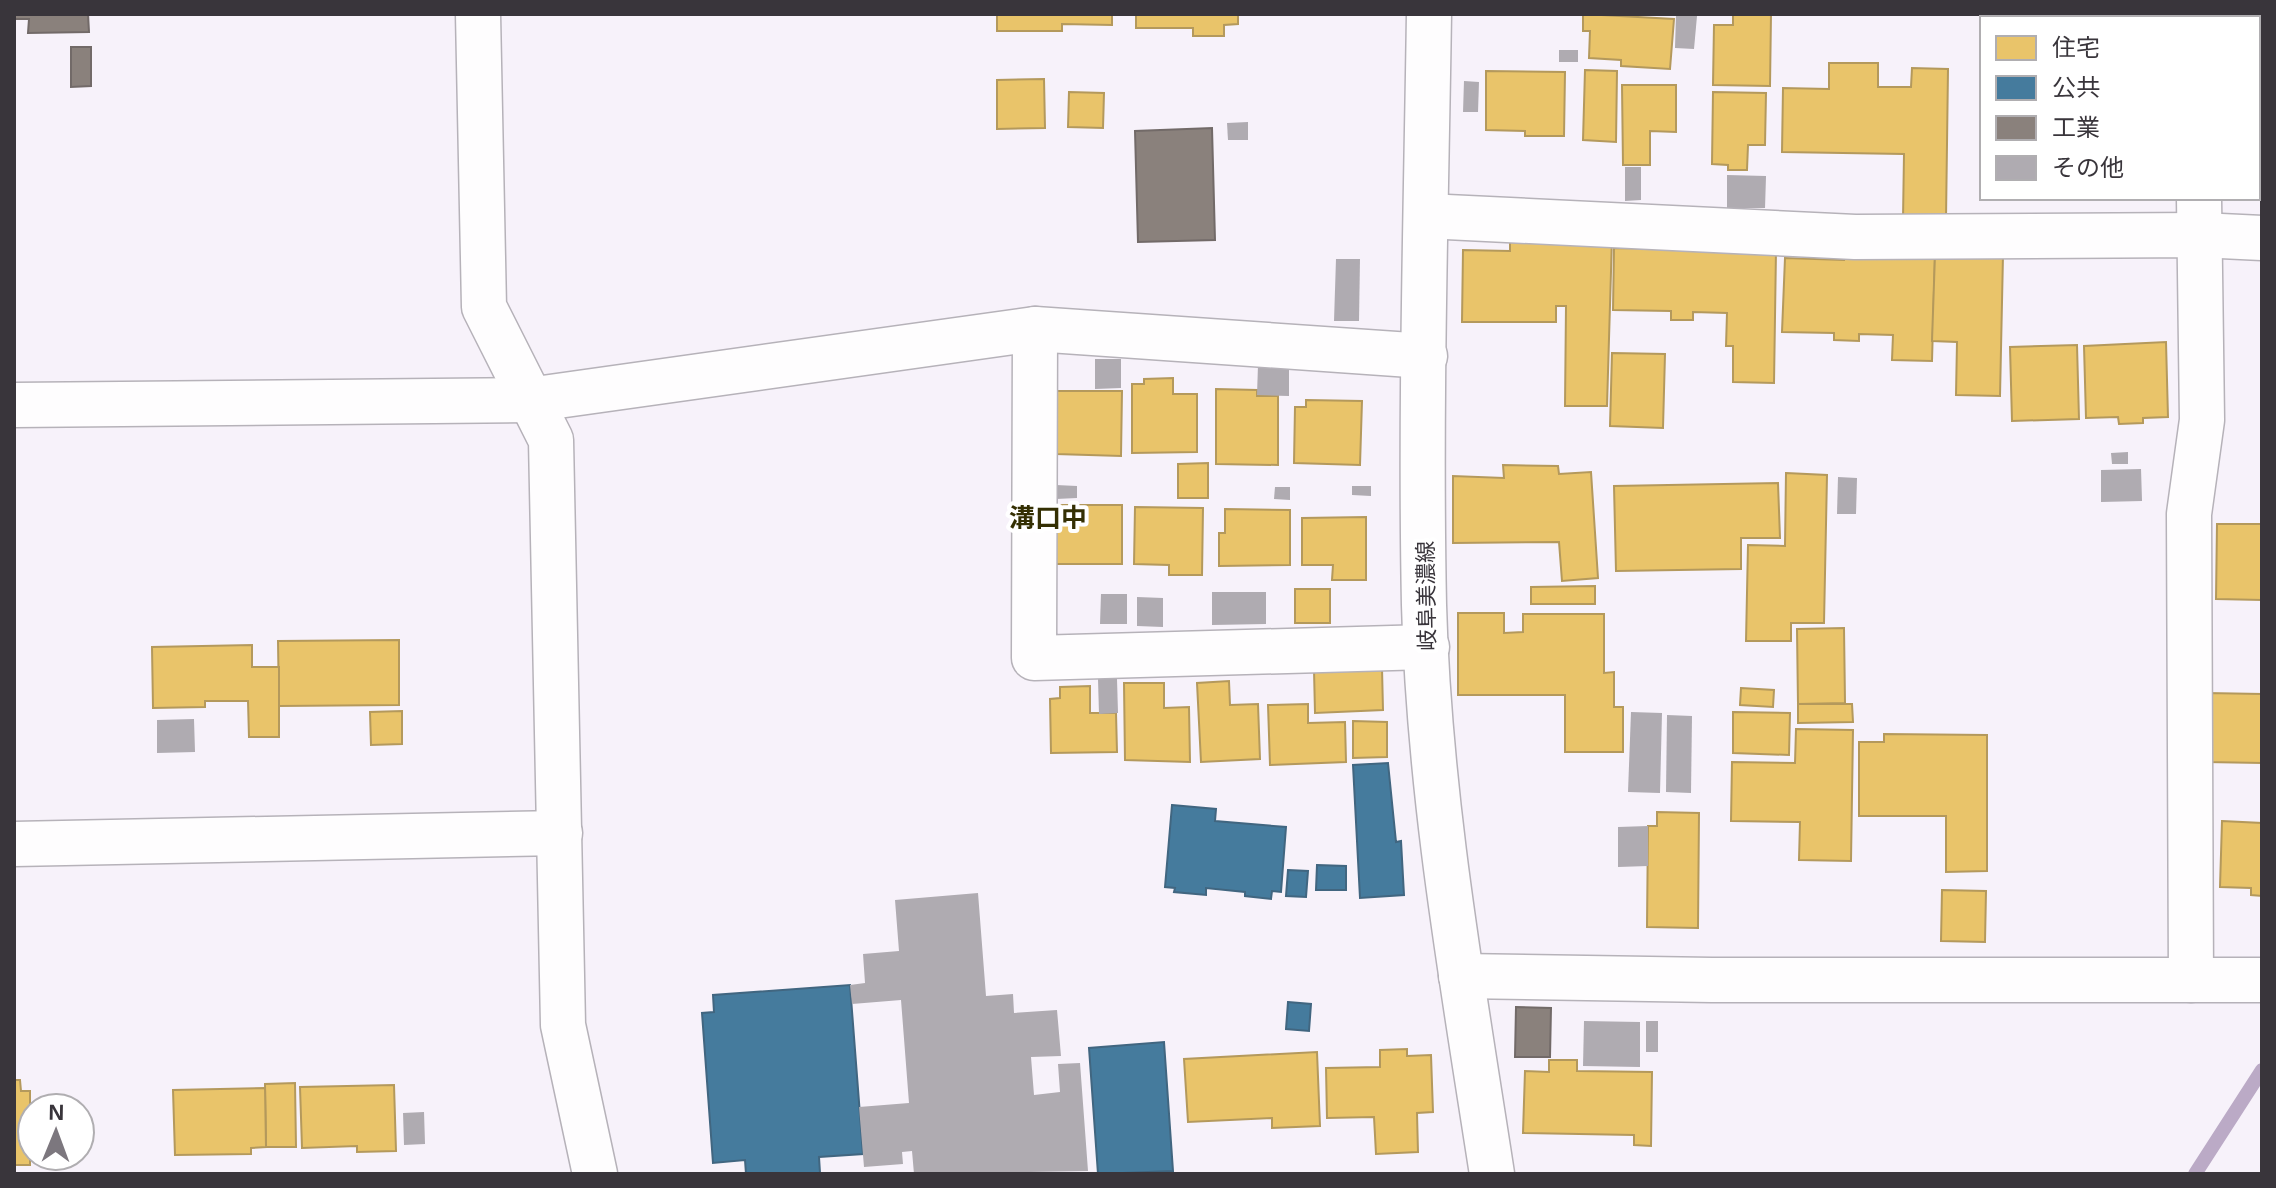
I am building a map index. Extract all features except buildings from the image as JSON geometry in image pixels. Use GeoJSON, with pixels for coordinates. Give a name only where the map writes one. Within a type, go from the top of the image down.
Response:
{"type":"FeatureCollection","features":[{"type":"Feature","properties":{"kind":"street"},"geometry":{"type":"LineString","coordinates":[[478,14],[484,307],[551,440],[563,1025],[595,1174]]}},
{"type":"Feature","properties":{"kind":"street","name":"岐阜美濃線"},"geometry":{"type":"LineString","coordinates":[[1429,14],[1425,356],[1427,647],[1434,756],[1461,976],[1492,1174]]}},
{"type":"Feature","properties":{"kind":"street"},"geometry":{"type":"LineString","coordinates":[[1426,216],[1855,237],[2200,216],[2262,238]]}},
{"type":"Feature","properties":{"kind":"street"},"geometry":{"type":"LineString","coordinates":[[2191,980],[2189,514],[2202,420],[2200,216]]}},
{"type":"Feature","properties":{"kind":"street"},"geometry":{"type":"LineString","coordinates":[[1035,329],[1034,658],[1427,647]]}},
{"type":"Feature","properties":{"kind":"street"},"geometry":{"type":"LineString","coordinates":[[14,405],[529,400],[1035,329],[1425,356]]}},
{"type":"Feature","properties":{"kind":"street"},"geometry":{"type":"LineString","coordinates":[[14,844],[560,833]]}},
{"type":"Feature","properties":{"kind":"street"},"geometry":{"type":"LineString","coordinates":[[1461,976],[1712,980],[2262,980]]}},
{"type":"Feature","properties":{"kind":"waterway"},"geometry":{"type":"LineString","coordinates":[[2195,1174],[2262,1070]]}},
{"type":"Feature","properties":{"kind":"district","name":"溝口中"},"geometry":{"type":"Point","coordinates":[1048,518]}}]}
